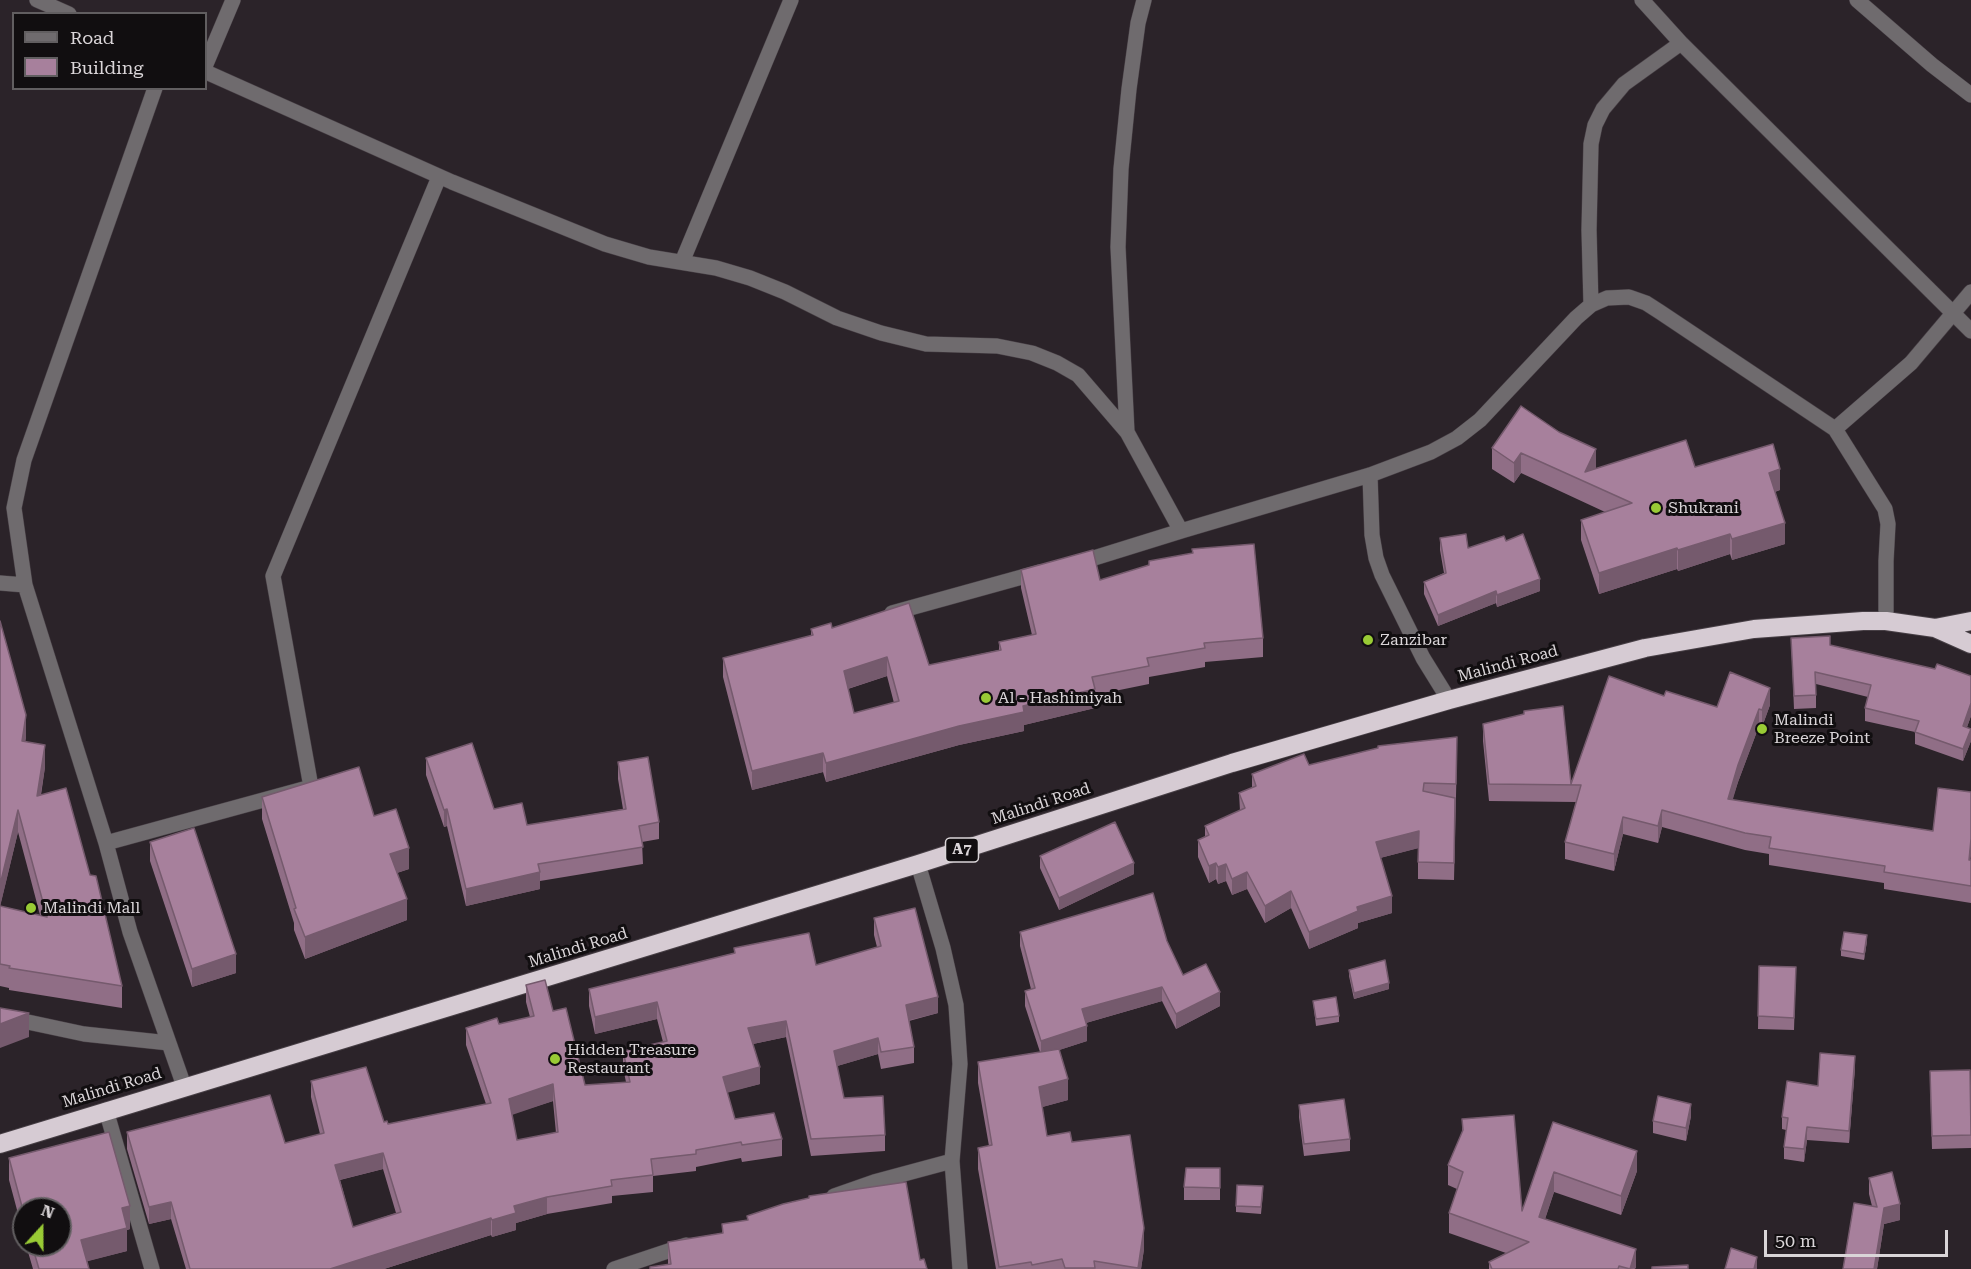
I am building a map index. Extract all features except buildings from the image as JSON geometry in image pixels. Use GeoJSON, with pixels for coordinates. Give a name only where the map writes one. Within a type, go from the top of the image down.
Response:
{"type":"FeatureCollection","features":[{"type":"Feature","properties":{"kind":"highway","name":"Malindi Road"},"geometry":{"type":"LineString","coordinates":[[0,1144],[184,1086],[611,959],[918,864],[1232,763],[1449,700],[1645,648],[1754,629],[1886,621],[1935,628],[1971,644]]}},
{"type":"Feature","properties":{"kind":"highway","name":"Malindi Road"},"geometry":{"type":"LineString","coordinates":[[1935,628],[1971,621]]}},
{"type":"Feature","properties":{"kind":"street"},"geometry":{"type":"LineString","coordinates":[[37,0],[64,12]]}},
{"type":"Feature","properties":{"kind":"street"},"geometry":{"type":"LineString","coordinates":[[207,62],[233,0]]}},
{"type":"Feature","properties":{"kind":"street"},"geometry":{"type":"LineString","coordinates":[[682,261],[791,0]]}},
{"type":"Feature","properties":{"kind":"street"},"geometry":{"type":"LineString","coordinates":[[1126,432],[1118,248],[1119,214],[1129,89],[1138,23],[1144,0]]}},
{"type":"Feature","properties":{"kind":"street"},"geometry":{"type":"LineString","coordinates":[[1642,0],[1682,43],[1971,331]]}},
{"type":"Feature","properties":{"kind":"street"},"geometry":{"type":"LineString","coordinates":[[1857,0],[1932,65],[1971,95]]}},
{"type":"Feature","properties":{"kind":"street"},"geometry":{"type":"LineString","coordinates":[[1592,304],[1589,230],[1591,144],[1595,125],[1603,109],[1624,84],[1682,43]]}},
{"type":"Feature","properties":{"kind":"street"},"geometry":{"type":"LineString","coordinates":[[207,72],[439,177],[605,244],[649,257],[716,268],[750,278],[785,292],[837,318],[881,333],[926,344],[997,346],[1032,353],[1057,363],[1078,375],[1126,432],[1181,531]]}},
{"type":"Feature","properties":{"kind":"street"},"geometry":{"type":"LineString","coordinates":[[154,90],[24,460],[14,508],[17,543],[25,585],[106,843],[130,932],[184,1086]]}},
{"type":"Feature","properties":{"kind":"street"},"geometry":{"type":"LineString","coordinates":[[106,843],[311,787],[273,576],[439,177]]}},
{"type":"Feature","properties":{"kind":"street"},"geometry":{"type":"LineString","coordinates":[[1835,429],[1911,363],[1971,292]]}},
{"type":"Feature","properties":{"kind":"street"},"geometry":{"type":"LineString","coordinates":[[876,618],[1081,562],[1370,475],[1431,452],[1457,438],[1480,420],[1592,304],[1607,298],[1629,297],[1646,303],[1835,429],[1886,509],[1888,524],[1886,621]]}},
{"type":"Feature","properties":{"kind":"street"},"geometry":{"type":"LineString","coordinates":[[1370,475],[1372,535],[1376,558],[1382,575],[1423,658],[1449,700]]}},
{"type":"Feature","properties":{"kind":"street"},"geometry":{"type":"LineString","coordinates":[[0,583],[25,585]]}},
{"type":"Feature","properties":{"kind":"street"},"geometry":{"type":"LineString","coordinates":[[918,864],[943,948],[956,1005],[960,1064],[952,1161],[960,1269]]}},
{"type":"Feature","properties":{"kind":"street"},"geometry":{"type":"LineString","coordinates":[[0,1016],[84,1034],[169,1043]]}},
{"type":"Feature","properties":{"kind":"street"},"geometry":{"type":"LineString","coordinates":[[106,1110],[152,1269]]}},
{"type":"Feature","properties":{"kind":"street"},"geometry":{"type":"LineString","coordinates":[[818,1201],[874,1182],[952,1161]]}},
{"type":"Feature","properties":{"kind":"street"},"geometry":{"type":"LineString","coordinates":[[614,1269],[705,1239]]}},
{"type":"Feature","properties":{"kind":"place","name":"Shukrani"},"geometry":{"type":"Point","coordinates":[1656,508]}},
{"type":"Feature","properties":{"kind":"place","name":"Zanzibar"},"geometry":{"type":"Point","coordinates":[1368,640]}},
{"type":"Feature","properties":{"kind":"place","name":"Al - Hashimiyah"},"geometry":{"type":"Point","coordinates":[986,698]}},
{"type":"Feature","properties":{"kind":"place","name":"Malindi Breeze Point"},"geometry":{"type":"Point","coordinates":[1762,729]}},
{"type":"Feature","properties":{"kind":"place","name":"Malindi Mall"},"geometry":{"type":"Point","coordinates":[31,908]}},
{"type":"Feature","properties":{"kind":"place","name":"Hidden Treasure Restaurant"},"geometry":{"type":"Point","coordinates":[555,1059]}}]}
